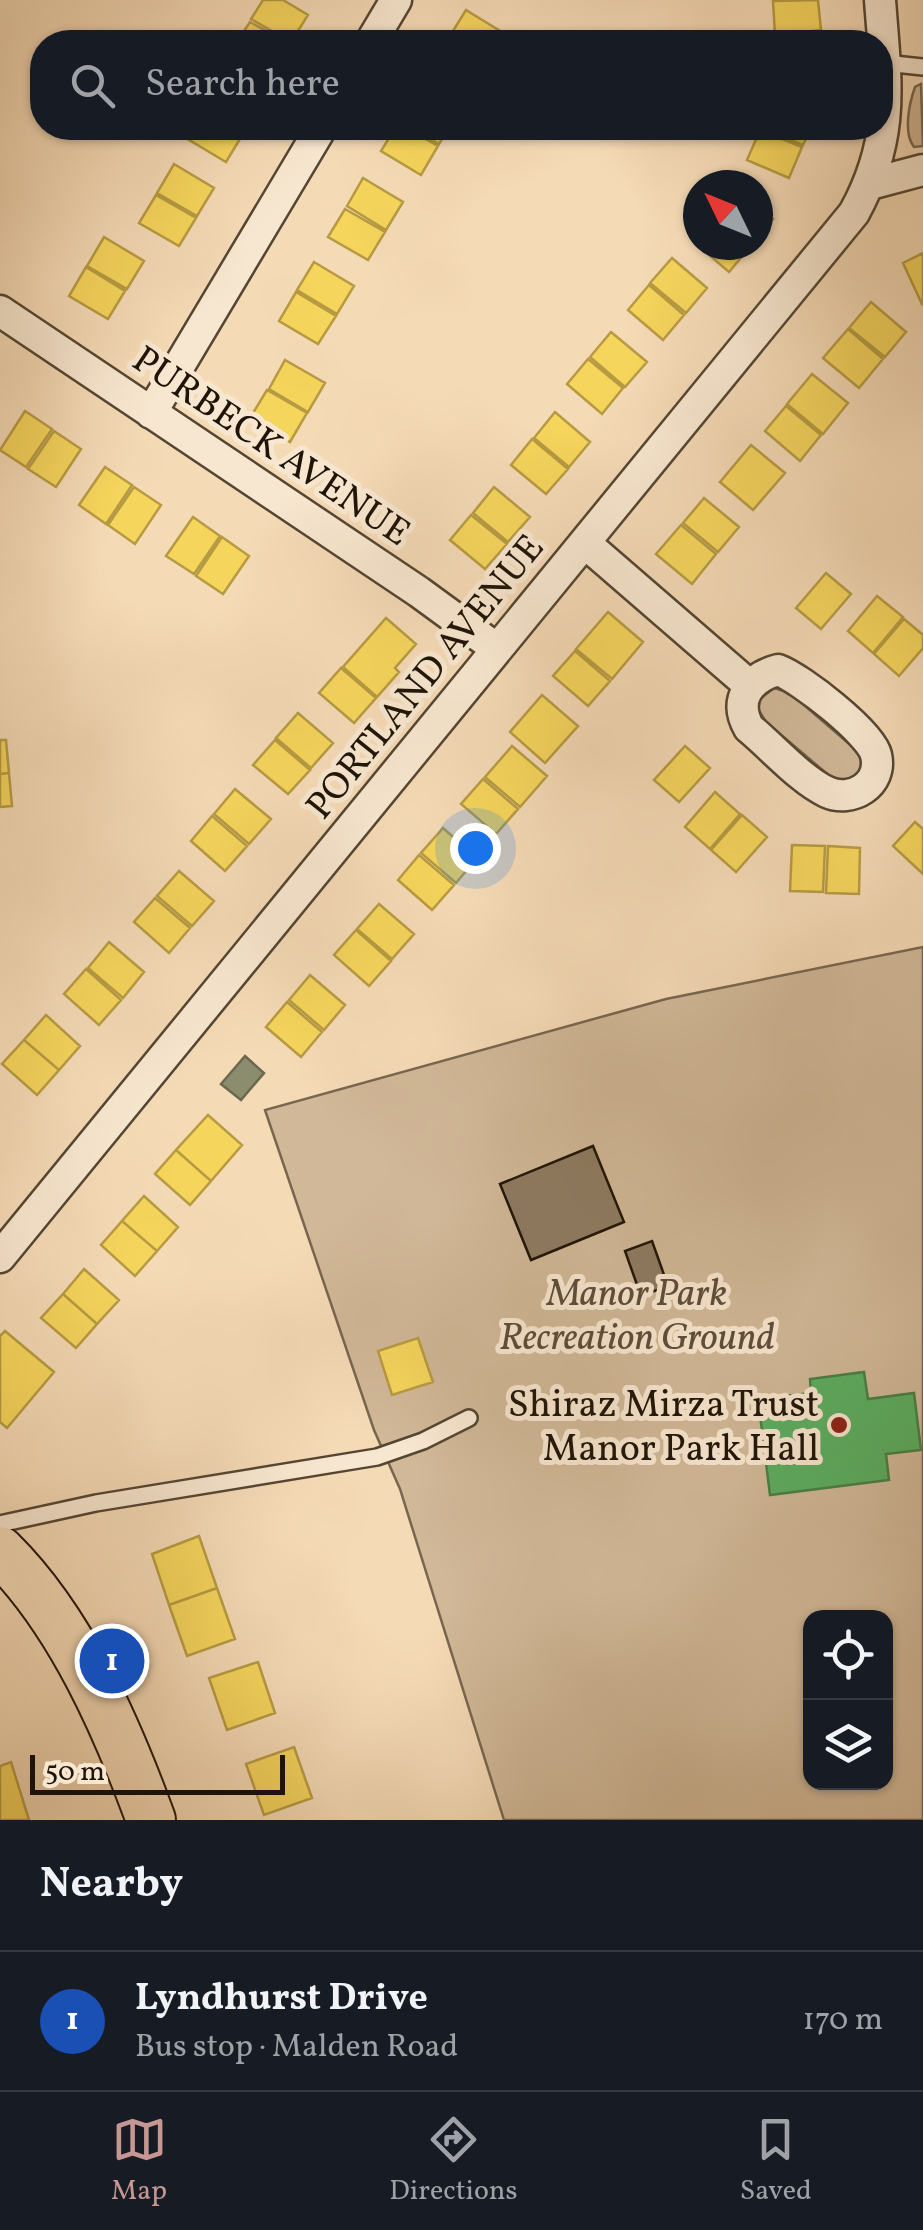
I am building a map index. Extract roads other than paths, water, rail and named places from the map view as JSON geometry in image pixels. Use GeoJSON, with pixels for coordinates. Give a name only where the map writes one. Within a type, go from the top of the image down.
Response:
{"type":"FeatureCollection","features":[{"type":"Feature","properties":{"kind":"main road"},"geometry":{"type":"LineString","coordinates":[[0,1551],[46,1605],[72,1645],[152,1820]]}},
{"type":"Feature","properties":{"kind":"street"},"geometry":{"type":"LineString","coordinates":[[378,30],[396,0]]}},
{"type":"Feature","properties":{"kind":"street","name":"PORTLAND AVENUE"},"geometry":{"type":"LineString","coordinates":[[880,0],[882,30]]}},
{"type":"Feature","properties":{"kind":"street"},"geometry":{"type":"LineString","coordinates":[[151,412],[314,140]]}},
{"type":"Feature","properties":{"kind":"street","name":"PORTLAND AVENUE"},"geometry":{"type":"LineString","coordinates":[[0,1257],[830,245],[870,184],[883,140]]}},
{"type":"Feature","properties":{"kind":"street"},"geometry":{"type":"LineString","coordinates":[[870,184],[923,170]]}},
{"type":"Feature","properties":{"kind":"street","name":"PURBECK AVENUE"},"geometry":{"type":"LineString","coordinates":[[0,311],[419,592],[497,650]]}},
{"type":"Feature","properties":{"kind":"street"},"geometry":{"type":"LineString","coordinates":[[585,543],[750,685]]}},
{"type":"Feature","properties":{"kind":"street"},"geometry":{"type":"LineString","coordinates":[[778,670],[794,676],[865,737],[876,752],[877,768],[870,784],[856,794],[840,797],[822,790],[749,728],[742,715],[742,699],[750,685],[763,674],[778,670]]}},
{"type":"Feature","properties":{"kind":"lane"},"geometry":{"type":"LineString","coordinates":[[893,64],[923,67]]}},
{"type":"Feature","properties":{"kind":"lane"},"geometry":{"type":"LineString","coordinates":[[0,1524],[96,1503],[377,1456],[469,1418]]}},
{"type":"Feature","properties":{"kind":"place","name":"Shiraz Mirza Trust Manor Park Hall"},"geometry":{"type":"Point","coordinates":[839,1425]}},
{"type":"Feature","properties":{"kind":"place","name":"Lyndhurst Drive"},"geometry":{"type":"Point","coordinates":[112,1661]}},
{"type":"Feature","properties":{"kind":"park label","name":"Manor Park Recreation Ground"},"geometry":{"type":"Point","coordinates":[637,1314]}}]}
